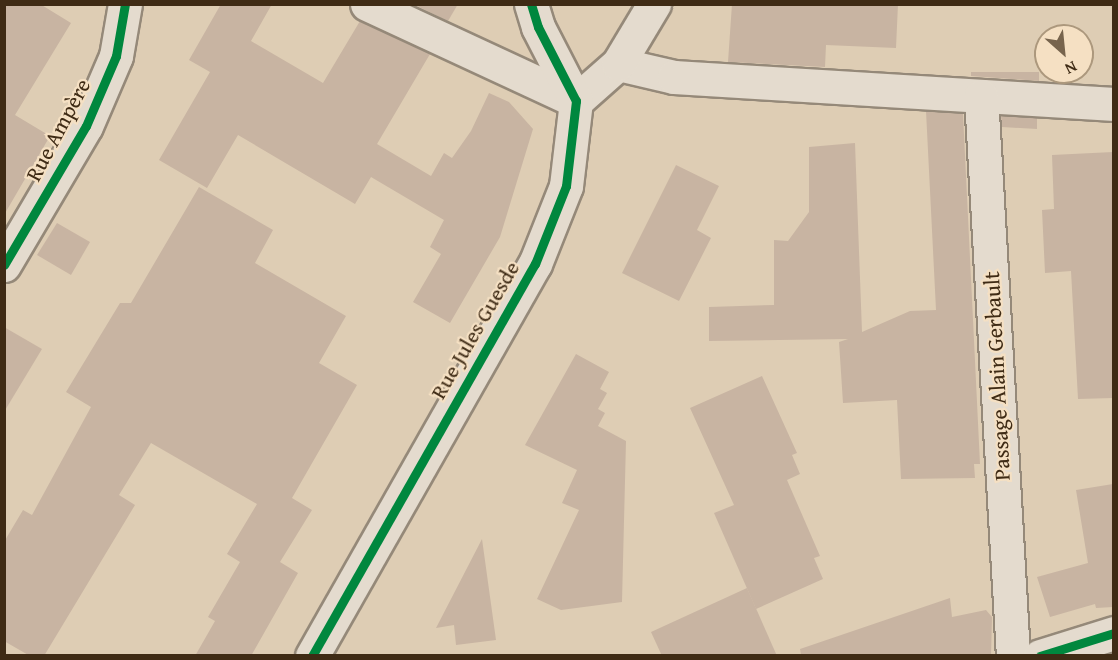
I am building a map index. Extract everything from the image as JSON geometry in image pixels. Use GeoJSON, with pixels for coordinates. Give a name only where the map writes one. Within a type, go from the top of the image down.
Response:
{"type":"FeatureCollection","features":[{"type":"Feature","properties":{"kind":"street","name":"Rue Ampère"},"geometry":{"type":"LineString","coordinates":[[4,266],[86,126],[116,56],[124,4]]}},
{"type":"Feature","properties":{"kind":"street"},"geometry":{"type":"LineString","coordinates":[[367,4],[576,101]]}},
{"type":"Feature","properties":{"kind":"street"},"geometry":{"type":"LineString","coordinates":[[531,4],[538,27],[576,101]]}},
{"type":"Feature","properties":{"kind":"street"},"geometry":{"type":"LineString","coordinates":[[576,101],[618,64],[654,4]]}},
{"type":"Feature","properties":{"kind":"street"},"geometry":{"type":"LineString","coordinates":[[618,64],[674,77],[1113,104]]}},
{"type":"Feature","properties":{"kind":"street","name":"Passage Alain Gerbault"},"geometry":{"type":"LineString","coordinates":[[981,96],[1013,656]]}},
{"type":"Feature","properties":{"kind":"street","name":"Rue Jules Guesde"},"geometry":{"type":"LineString","coordinates":[[312,656],[535,264],[566,186],[576,101]]}},
{"type":"Feature","properties":{"kind":"street"},"geometry":{"type":"LineString","coordinates":[[1040,656],[1113,633]]}},
{"type":"Feature","properties":{"kind":"building"},"geometry":{"type":"Polygon","coordinates":[[[4,4],[40,4],[71,23],[15,115],[50,136],[4,215],[4,4]]]}},
{"type":"Feature","properties":{"kind":"building"},"geometry":{"type":"Polygon","coordinates":[[[221,4],[272,4],[251,41],[323,83],[360,21],[430,54],[377,144],[431,176],[444,153],[452,158],[471,131],[489,93],[509,102],[533,129],[500,237],[450,323],[413,302],[441,254],[430,247],[444,220],[371,177],[355,204],[238,135],[207,188],[159,160],[210,72],[189,60],[221,4]]]}},
{"type":"Feature","properties":{"kind":"building"},"geometry":{"type":"Polygon","coordinates":[[[413,4],[458,4],[448,21],[413,4]]]}},
{"type":"Feature","properties":{"kind":"building"},"geometry":{"type":"Polygon","coordinates":[[[732,4],[898,4],[896,48],[826,45],[825,67],[728,62],[732,4]]]}},
{"type":"Feature","properties":{"kind":"building"},"geometry":{"type":"Polygon","coordinates":[[[971,72],[1034,72],[1034,81],[971,76],[971,72]]]}},
{"type":"Feature","properties":{"kind":"building"},"geometry":{"type":"Polygon","coordinates":[[[926,111],[963,114],[980,464],[974,464],[975,478],[901,479],[897,400],[843,403],[839,342],[848,339],[709,341],[709,307],[774,305],[774,240],[788,241],[809,212],[809,147],[855,143],[862,332],[910,311],[936,310],[926,111]]]}},
{"type":"Feature","properties":{"kind":"building"},"geometry":{"type":"Polygon","coordinates":[[[1001,116],[1037,118],[1037,129],[1002,127],[1001,116]]]}},
{"type":"Feature","properties":{"kind":"building"},"geometry":{"type":"Polygon","coordinates":[[[1113,152],[1113,398],[1078,399],[1071,271],[1045,273],[1042,210],[1054,209],[1052,155],[1113,152]]]}},
{"type":"Feature","properties":{"kind":"building"},"geometry":{"type":"Polygon","coordinates":[[[676,165],[719,186],[697,230],[711,238],[679,301],[622,273],[676,165]]]}},
{"type":"Feature","properties":{"kind":"building"},"geometry":{"type":"Polygon","coordinates":[[[199,187],[273,230],[255,263],[346,316],[319,363],[357,385],[292,498],[312,510],[280,562],[298,573],[251,656],[195,656],[215,621],[208,617],[240,562],[227,554],[257,504],[151,443],[119,495],[135,505],[44,656],[30,656],[4,641],[4,542],[23,510],[32,515],[91,407],[66,392],[120,303],[131,303],[199,187]]]}},
{"type":"Feature","properties":{"kind":"building"},"geometry":{"type":"Polygon","coordinates":[[[57,223],[90,242],[71,275],[37,255],[57,223]]]}},
{"type":"Feature","properties":{"kind":"building"},"geometry":{"type":"Polygon","coordinates":[[[4,327],[42,349],[4,412],[4,327]]]}},
{"type":"Feature","properties":{"kind":"building"},"geometry":{"type":"Polygon","coordinates":[[[576,354],[609,372],[600,389],[607,393],[598,409],[605,413],[598,426],[626,441],[622,602],[561,610],[537,599],[579,510],[562,503],[577,470],[525,445],[576,354]]]}},
{"type":"Feature","properties":{"kind":"building"},"geometry":{"type":"Polygon","coordinates":[[[762,376],[797,453],[792,455],[800,474],[787,480],[820,556],[814,558],[823,579],[756,609],[714,513],[734,505],[690,408],[762,376]]]}},
{"type":"Feature","properties":{"kind":"building"},"geometry":{"type":"Polygon","coordinates":[[[1113,484],[1113,607],[1096,608],[1095,604],[1050,617],[1037,577],[1088,563],[1076,490],[1113,484]]]}},
{"type":"Feature","properties":{"kind":"building"},"geometry":{"type":"Polygon","coordinates":[[[482,539],[496,640],[456,645],[454,625],[436,628],[482,539]]]}},
{"type":"Feature","properties":{"kind":"building"},"geometry":{"type":"Polygon","coordinates":[[[747,588],[777,656],[662,656],[651,632],[747,588]]]}},
{"type":"Feature","properties":{"kind":"building"},"geometry":{"type":"Polygon","coordinates":[[[950,598],[952,617],[986,610],[992,617],[991,656],[801,655],[800,649],[950,598]]]}},
{"type":"Feature","properties":{"kind":"cycle path"},"geometry":{"type":"LineString","coordinates":[[4,265],[86,126],[116,56],[125,4]]}},
{"type":"Feature","properties":{"kind":"cycle path"},"geometry":{"type":"LineString","coordinates":[[312,656],[535,264],[566,186],[576,101],[538,27],[531,4]]}},
{"type":"Feature","properties":{"kind":"cycle path"},"geometry":{"type":"LineString","coordinates":[[1040,656],[1114,633]]}}]}
